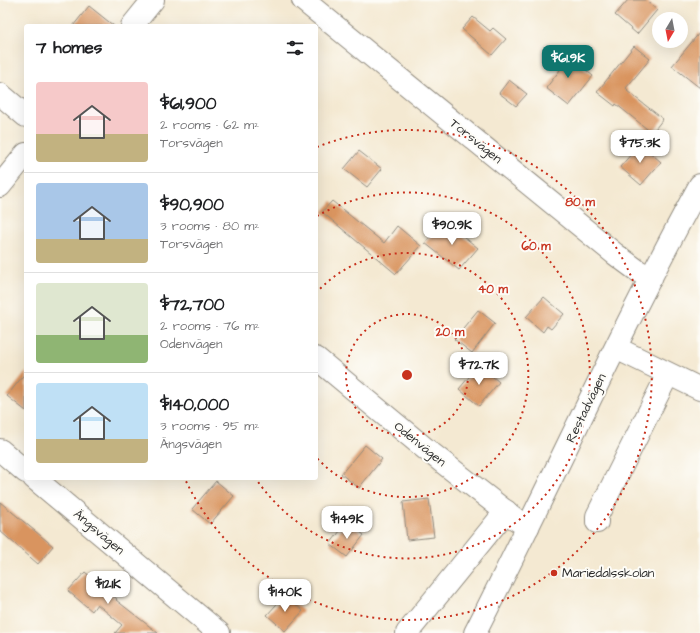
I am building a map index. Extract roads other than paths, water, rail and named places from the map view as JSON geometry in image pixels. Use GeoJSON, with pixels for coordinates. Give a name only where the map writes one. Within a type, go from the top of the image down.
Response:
{"type":"FeatureCollection","features":[{"type":"Feature","properties":{"kind":"street"},"geometry":{"type":"LineString","coordinates":[[134,24],[153,0]]}},
{"type":"Feature","properties":{"kind":"street","name":"Torsvägen"},"geometry":{"type":"LineString","coordinates":[[304,0],[615,254],[638,271],[651,278]]}},
{"type":"Feature","properties":{"kind":"street"},"geometry":{"type":"LineString","coordinates":[[0,94],[24,114]]}},
{"type":"Feature","properties":{"kind":"street"},"geometry":{"type":"LineString","coordinates":[[0,186],[24,156]]}},
{"type":"Feature","properties":{"kind":"street","name":"Restadvägen"},"geometry":{"type":"LineString","coordinates":[[475,633],[651,278],[700,185]]}},
{"type":"Feature","properties":{"kind":"street"},"geometry":{"type":"LineString","coordinates":[[616,348],[700,389]]}},
{"type":"Feature","properties":{"kind":"street","name":"Odenvägen"},"geometry":{"type":"LineString","coordinates":[[318,360],[426,450],[514,518],[528,527]]}},
{"type":"Feature","properties":{"kind":"street"},"geometry":{"type":"LineString","coordinates":[[597,522],[597,516],[668,374]]}},
{"type":"Feature","properties":{"kind":"street"},"geometry":{"type":"LineString","coordinates":[[0,450],[24,470]]}},
{"type":"Feature","properties":{"kind":"street","name":"Ängsvägen"},"geometry":{"type":"LineString","coordinates":[[36,480],[219,633]]}},
{"type":"Feature","properties":{"kind":"street"},"geometry":{"type":"LineString","coordinates":[[407,633],[506,511]]}},
{"type":"Feature","properties":{"kind":"place","name":"Mariedalsskolan"},"geometry":{"type":"Point","coordinates":[554,573]}}]}
